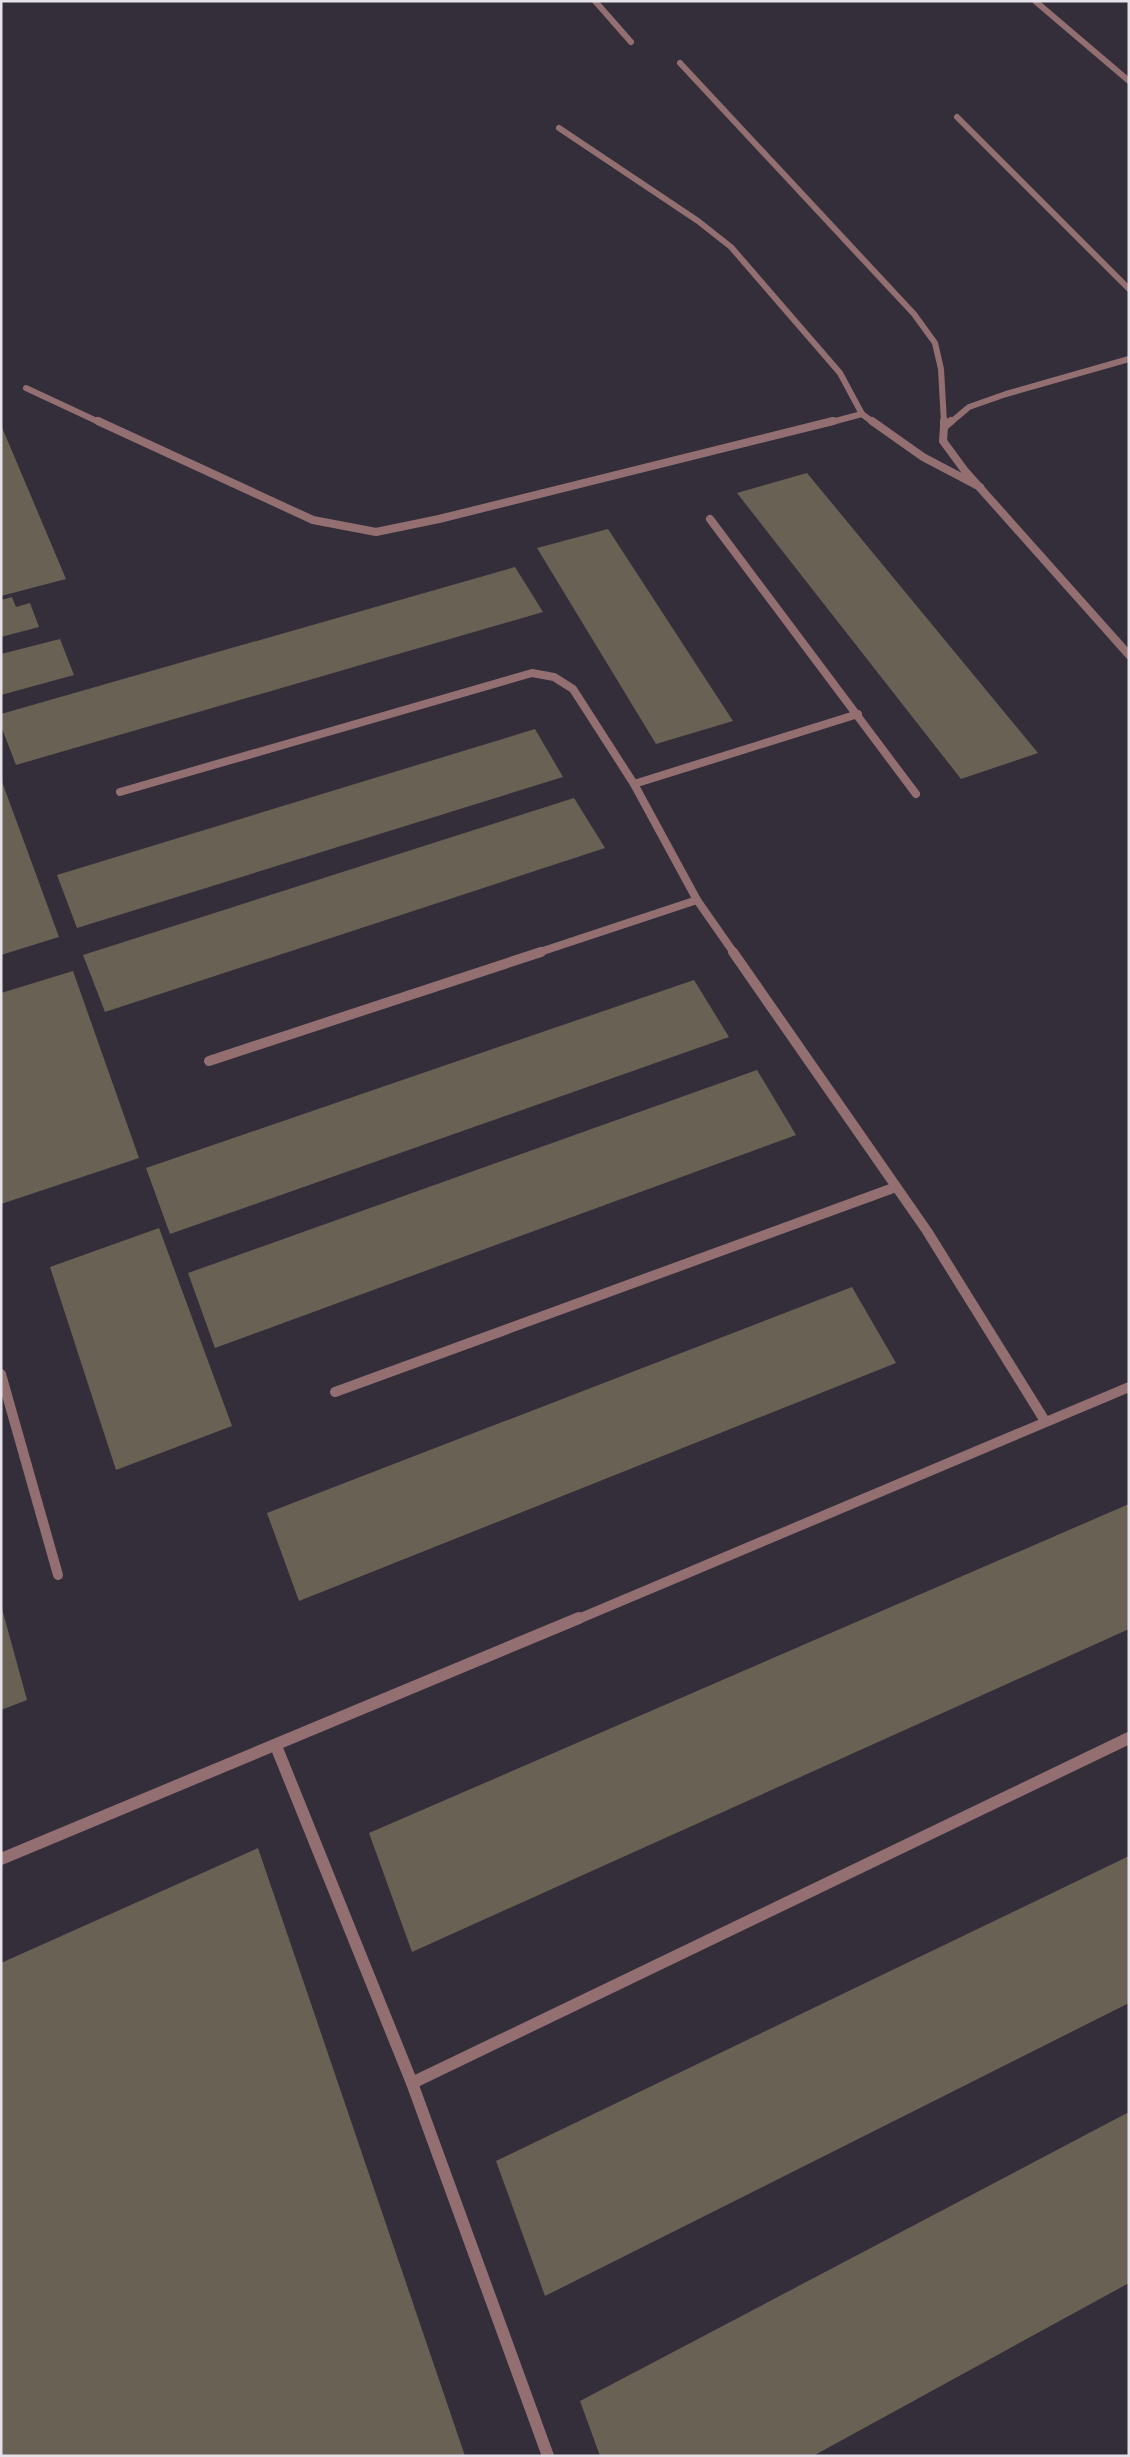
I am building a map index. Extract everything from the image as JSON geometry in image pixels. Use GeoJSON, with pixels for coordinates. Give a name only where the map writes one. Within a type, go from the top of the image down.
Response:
{"type":"FeatureCollection","features":[{"type":"Feature","properties":{"kind":"street"},"geometry":{"type":"LineString","coordinates":[[595,1],[631,42]]}},
{"type":"Feature","properties":{"kind":"street"},"geometry":{"type":"LineString","coordinates":[[1035,1],[1129,81]]}},
{"type":"Feature","properties":{"kind":"street"},"geometry":{"type":"LineString","coordinates":[[680,63],[914,314],[935,344],[941,369],[943,441],[981,488],[1129,655]]}},
{"type":"Feature","properties":{"kind":"street"},"geometry":{"type":"LineString","coordinates":[[957,117],[1129,289]]}},
{"type":"Feature","properties":{"kind":"street"},"geometry":{"type":"LineString","coordinates":[[558,128],[698,221],[731,247],[840,372],[862,414],[924,457],[981,488]]}},
{"type":"Feature","properties":{"kind":"street"},"geometry":{"type":"LineString","coordinates":[[944,427],[969,407],[1006,394],[1129,360]]}},
{"type":"Feature","properties":{"kind":"street"},"geometry":{"type":"LineString","coordinates":[[26,388],[313,520],[376,532],[440,519],[862,414]]}},
{"type":"Feature","properties":{"kind":"street"},"geometry":{"type":"LineString","coordinates":[[710,519],[858,714],[916,794]]}},
{"type":"Feature","properties":{"kind":"street"},"geometry":{"type":"LineString","coordinates":[[120,792],[532,673],[554,677],[573,689],[634,784],[697,900],[927,1230],[1045,1421]]}},
{"type":"Feature","properties":{"kind":"street"},"geometry":{"type":"LineString","coordinates":[[634,784],[858,714]]}},
{"type":"Feature","properties":{"kind":"street"},"geometry":{"type":"LineString","coordinates":[[209,1061],[697,900]]}},
{"type":"Feature","properties":{"kind":"street"},"geometry":{"type":"LineString","coordinates":[[335,1392],[896,1187]]}},
{"type":"Feature","properties":{"kind":"street"},"geometry":{"type":"LineString","coordinates":[[1,1374],[58,1575]]}},
{"type":"Feature","properties":{"kind":"street"},"geometry":{"type":"LineString","coordinates":[[1,1859],[276,1746],[1129,1387]]}},
{"type":"Feature","properties":{"kind":"street"},"geometry":{"type":"LineString","coordinates":[[412,2083],[1129,1738]]}},
{"type":"Feature","properties":{"kind":"street"},"geometry":{"type":"LineString","coordinates":[[276,1746],[412,2083],[548,2456]]}},
{"type":"Feature","properties":{"kind":"building"},"geometry":{"type":"Polygon","coordinates":[[[1,425],[66,579],[1,596],[1,425]]]}},
{"type":"Feature","properties":{"kind":"building"},"geometry":{"type":"Polygon","coordinates":[[[807,473],[1038,753],[961,779],[737,493],[807,473]]]}},
{"type":"Feature","properties":{"kind":"building"},"geometry":{"type":"Polygon","coordinates":[[[608,529],[733,721],[656,744],[537,548],[608,529]]]}},
{"type":"Feature","properties":{"kind":"building"},"geometry":{"type":"Polygon","coordinates":[[[515,567],[543,612],[16,765],[1,726],[1,714],[515,567]]]}},
{"type":"Feature","properties":{"kind":"building"},"geometry":{"type":"Polygon","coordinates":[[[12,597],[16,607],[30,603],[39,627],[1,637],[1,600],[12,597]]]}},
{"type":"Feature","properties":{"kind":"building"},"geometry":{"type":"Polygon","coordinates":[[[60,639],[74,675],[1,695],[1,654],[60,639]]]}},
{"type":"Feature","properties":{"kind":"building"},"geometry":{"type":"Polygon","coordinates":[[[535,729],[563,777],[77,928],[57,875],[535,729]]]}},
{"type":"Feature","properties":{"kind":"building"},"geometry":{"type":"Polygon","coordinates":[[[1,779],[59,937],[1,955],[1,779]]]}},
{"type":"Feature","properties":{"kind":"building"},"geometry":{"type":"Polygon","coordinates":[[[574,798],[605,848],[105,1012],[83,955],[574,798]]]}},
{"type":"Feature","properties":{"kind":"building"},"geometry":{"type":"Polygon","coordinates":[[[73,971],[139,1158],[1,1204],[1,993],[73,971]]]}},
{"type":"Feature","properties":{"kind":"building"},"geometry":{"type":"Polygon","coordinates":[[[694,980],[729,1037],[170,1234],[146,1168],[694,980]]]}},
{"type":"Feature","properties":{"kind":"building"},"geometry":{"type":"Polygon","coordinates":[[[757,1070],[796,1135],[215,1348],[188,1273],[757,1070]]]}},
{"type":"Feature","properties":{"kind":"building"},"geometry":{"type":"Polygon","coordinates":[[[159,1228],[232,1426],[116,1470],[50,1267],[159,1228]]]}},
{"type":"Feature","properties":{"kind":"building"},"geometry":{"type":"Polygon","coordinates":[[[852,1287],[896,1363],[299,1601],[267,1513],[852,1287]]]}},
{"type":"Feature","properties":{"kind":"building"},"geometry":{"type":"Polygon","coordinates":[[[1129,1504],[1129,1629],[412,1952],[369,1833],[1129,1504]]]}},
{"type":"Feature","properties":{"kind":"building"},"geometry":{"type":"Polygon","coordinates":[[[1,1605],[27,1700],[1,1710],[1,1605]]]}},
{"type":"Feature","properties":{"kind":"building"},"geometry":{"type":"Polygon","coordinates":[[[258,1848],[465,2456],[1,2456],[1,1963],[258,1848]]]}},
{"type":"Feature","properties":{"kind":"building"},"geometry":{"type":"Polygon","coordinates":[[[1129,1856],[1129,2003],[545,2296],[496,2161],[1129,1856]]]}},
{"type":"Feature","properties":{"kind":"building"},"geometry":{"type":"Polygon","coordinates":[[[1129,2112],[1129,2283],[813,2456],[600,2456],[580,2401],[1129,2112]]]}}]}
